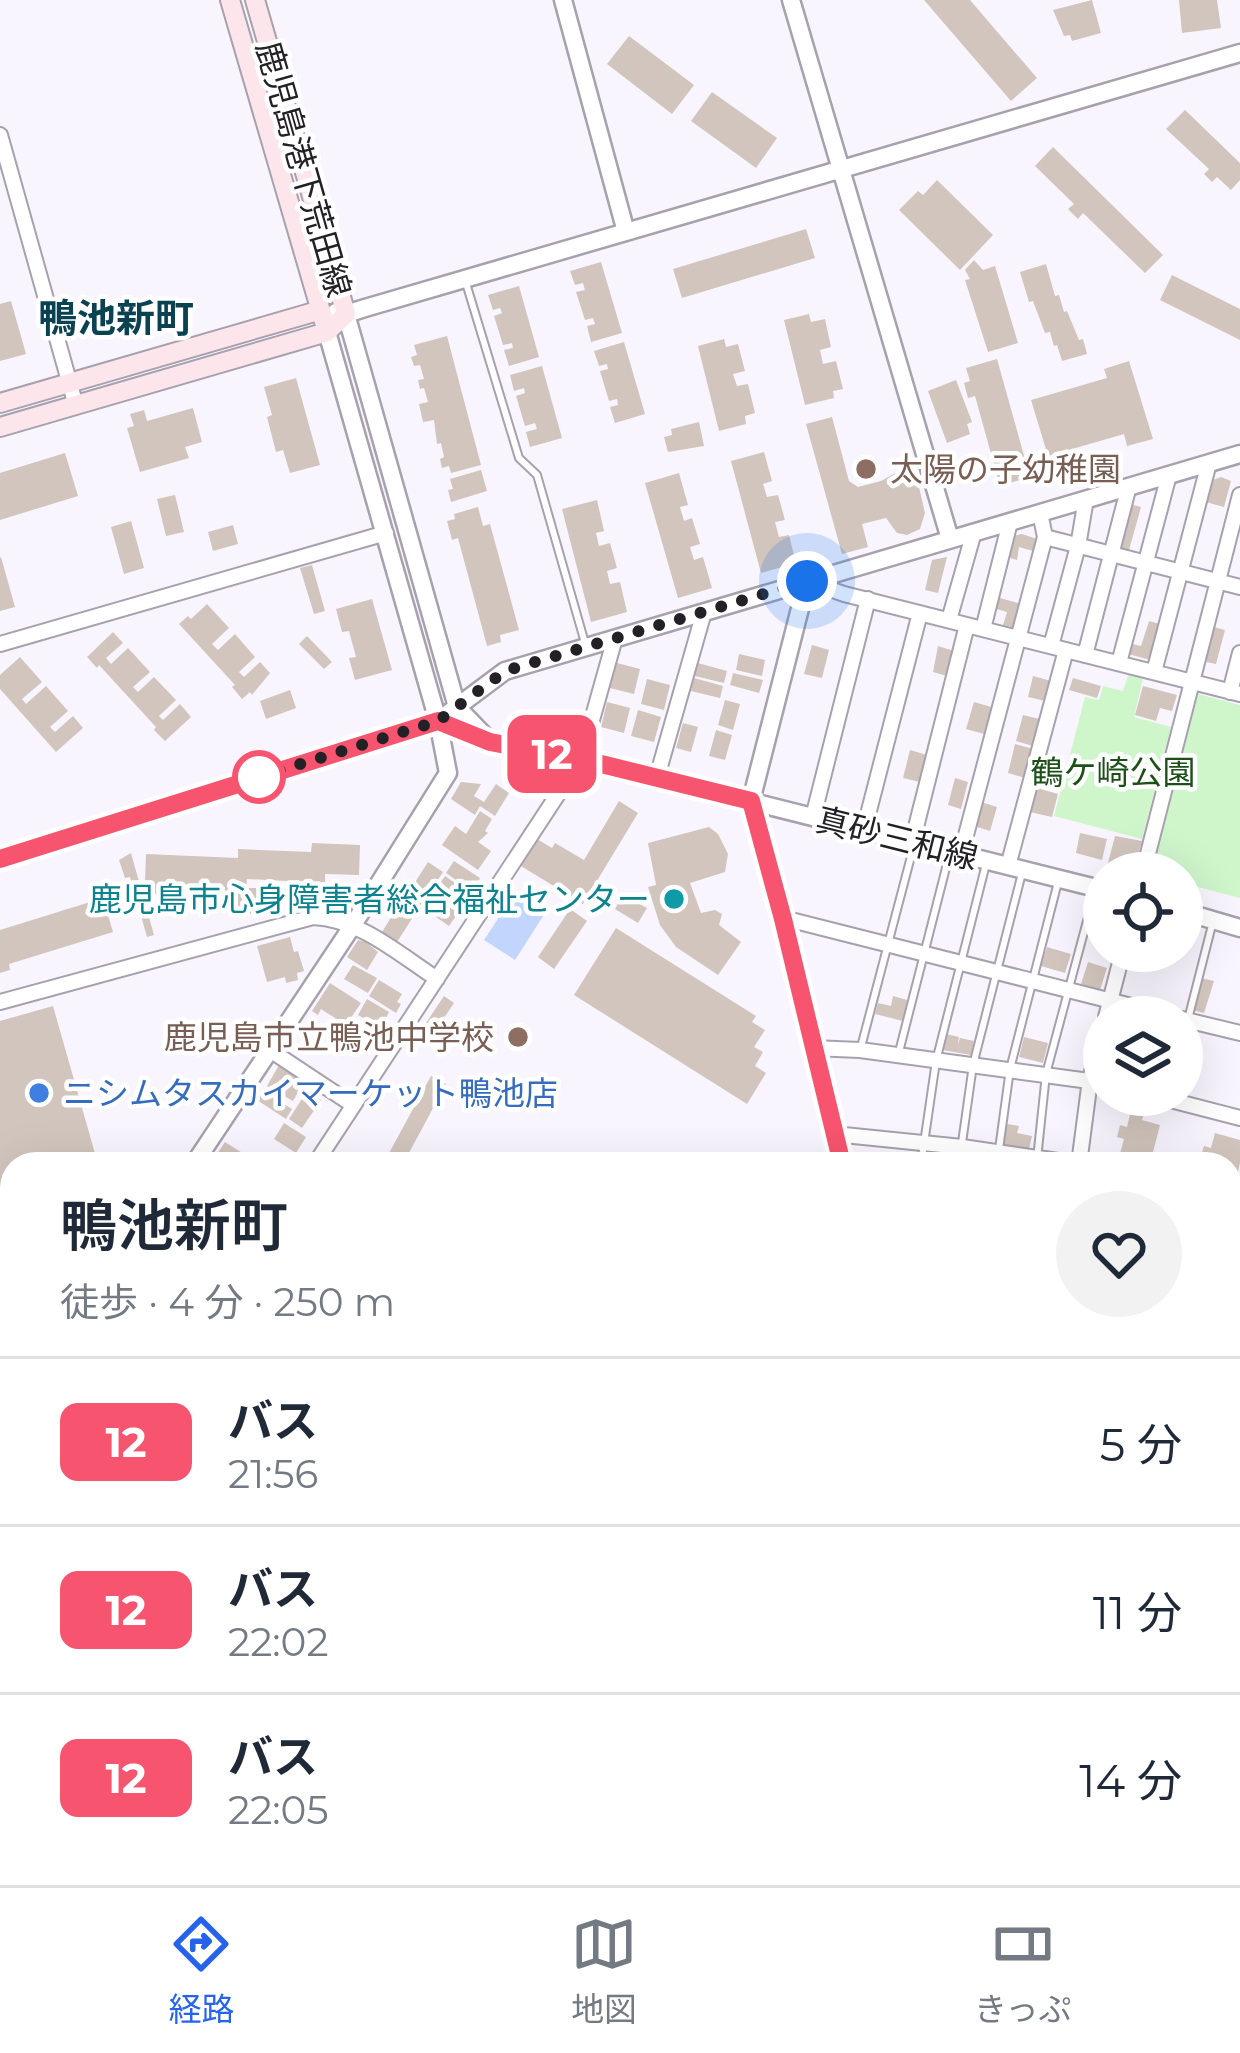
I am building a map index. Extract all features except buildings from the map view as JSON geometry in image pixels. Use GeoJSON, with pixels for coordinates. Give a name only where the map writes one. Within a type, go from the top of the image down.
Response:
{"type":"FeatureCollection","features":[{"type":"Feature","properties":{"kind":"main road","name":"鹿児島港下荒田線"},"geometry":{"type":"LineString","coordinates":[[230,0],[327,332]]}},
{"type":"Feature","properties":{"kind":"main road","name":"鹿児島港下荒田線"},"geometry":{"type":"LineString","coordinates":[[0,428],[327,332],[346,314],[255,0]]}},
{"type":"Feature","properties":{"kind":"main road","name":"鹿児島港下荒田線"},"geometry":{"type":"LineString","coordinates":[[0,403],[321,310]]}},
{"type":"Feature","properties":{"kind":"street"},"geometry":{"type":"LineString","coordinates":[[563,0],[626,232]]}},
{"type":"Feature","properties":{"kind":"street"},"geometry":{"type":"LineString","coordinates":[[791,0],[950,539]]}},
{"type":"Feature","properties":{"kind":"street"},"geometry":{"type":"LineString","coordinates":[[321,310],[346,314],[1240,53]]}},
{"type":"Feature","properties":{"kind":"street"},"geometry":{"type":"LineString","coordinates":[[0,135],[3,160],[76,406]]}},
{"type":"Feature","properties":{"kind":"street"},"geometry":{"type":"LineString","coordinates":[[346,314],[457,706],[490,742]]}},
{"type":"Feature","properties":{"kind":"street"},"geometry":{"type":"LineString","coordinates":[[202,1152],[448,773],[438,721],[327,332]]}},
{"type":"Feature","properties":{"kind":"street"},"geometry":{"type":"LineString","coordinates":[[0,859],[438,721],[505,671],[1240,454]]}},
{"type":"Feature","properties":{"kind":"street"},"geometry":{"type":"LineString","coordinates":[[1154,672],[1209,463]]}},
{"type":"Feature","properties":{"kind":"street"},"geometry":{"type":"LineString","coordinates":[[1119,663],[1169,475]]}},
{"type":"Feature","properties":{"kind":"street"},"geometry":{"type":"LineString","coordinates":[[1085,655],[1129,486]]}},
{"type":"Feature","properties":{"kind":"street"},"geometry":{"type":"LineString","coordinates":[[1148,852],[1240,495]]}},
{"type":"Feature","properties":{"kind":"street"},"geometry":{"type":"LineString","coordinates":[[1016,868],[1086,499]]}},
{"type":"Feature","properties":{"kind":"street"},"geometry":{"type":"LineString","coordinates":[[956,853],[1045,537],[1040,513]]}},
{"type":"Feature","properties":{"kind":"street"},"geometry":{"type":"LineString","coordinates":[[983,629],[1010,521]]}},
{"type":"Feature","properties":{"kind":"street"},"geometry":{"type":"LineString","coordinates":[[0,644],[386,532]]}},
{"type":"Feature","properties":{"kind":"street"},"geometry":{"type":"LineString","coordinates":[[949,620],[974,532]]}},
{"type":"Feature","properties":{"kind":"street"},"geometry":{"type":"LineString","coordinates":[[1045,537],[1240,587]]}},
{"type":"Feature","properties":{"kind":"street"},"geometry":{"type":"LineString","coordinates":[[807,581],[1235,693],[1240,653]]}},
{"type":"Feature","properties":{"kind":"street"},"geometry":{"type":"LineString","coordinates":[[807,581],[751,801],[839,1152]]}},
{"type":"Feature","properties":{"kind":"street"},"geometry":{"type":"LineString","coordinates":[[813,817],[868,599]]}},
{"type":"Feature","properties":{"kind":"street"},"geometry":{"type":"LineString","coordinates":[[656,777],[704,612]]}},
{"type":"Feature","properties":{"kind":"street"},"geometry":{"type":"LineString","coordinates":[[864,830],[920,613]]}},
{"type":"Feature","properties":{"kind":"street"},"geometry":{"type":"LineString","coordinates":[[915,842],[967,625]]}},
{"type":"Feature","properties":{"kind":"street"},"geometry":{"type":"LineString","coordinates":[[323,1152],[581,759],[615,638]]}},
{"type":"Feature","properties":{"kind":"street","name":"真砂三和線"},"geometry":{"type":"LineString","coordinates":[[438,721],[490,742],[656,777],[1083,885]]}},
{"type":"Feature","properties":{"kind":"street"},"geometry":{"type":"LineString","coordinates":[[0,1002],[313,916],[337,917],[353,925],[437,979]]}},
{"type":"Feature","properties":{"kind":"street"},"geometry":{"type":"LineString","coordinates":[[1203,917],[1240,928]]}},
{"type":"Feature","properties":{"kind":"street"},"geometry":{"type":"LineString","coordinates":[[783,919],[1094,996]]}},
{"type":"Feature","properties":{"kind":"street"},"geometry":{"type":"LineString","coordinates":[[1203,1024],[1240,1034]]}},
{"type":"Feature","properties":{"kind":"street"},"geometry":{"type":"LineString","coordinates":[[812,1048],[860,1050],[1083,1080]]}},
{"type":"Feature","properties":{"kind":"street"},"geometry":{"type":"LineString","coordinates":[[270,1050],[353,1105]]}},
{"type":"Feature","properties":{"kind":"street"},"geometry":{"type":"LineString","coordinates":[[1203,1106],[1239,1116]]}},
{"type":"Feature","properties":{"kind":"street"},"geometry":{"type":"LineString","coordinates":[[1082,1152],[1090,1116]]}},
{"type":"Feature","properties":{"kind":"street"},"geometry":{"type":"LineString","coordinates":[[834,1134],[978,1152]]}},
{"type":"Feature","properties":{"kind":"lane"},"geometry":{"type":"LineString","coordinates":[[465,279],[519,458],[537,476],[586,647]]}},
{"type":"Feature","properties":{"kind":"lane"},"geometry":{"type":"LineString","coordinates":[[860,1050],[915,842]]}},
{"type":"Feature","properties":{"kind":"lane"},"geometry":{"type":"LineString","coordinates":[[898,1055],[956,853]]}},
{"type":"Feature","properties":{"kind":"lane"},"geometry":{"type":"LineString","coordinates":[[923,1152],[935,1060],[987,861]]}},
{"type":"Feature","properties":{"kind":"lane"},"geometry":{"type":"LineString","coordinates":[[961,1152],[973,1065],[1016,868]]}},
{"type":"Feature","properties":{"kind":"lane"},"geometry":{"type":"LineString","coordinates":[[999,1152],[1010,1069],[1059,879]]}},
{"type":"Feature","properties":{"kind":"lane"},"geometry":{"type":"LineString","coordinates":[[1189,996],[1213,920]]}},
{"type":"Feature","properties":{"kind":"lane"},"geometry":{"type":"LineString","coordinates":[[1037,1152],[1046,1074],[1083,941]]}},
{"type":"Feature","properties":{"kind":"green space","name":"鶴ケ崎公園"},"geometry":{"type":"Polygon","coordinates":[[[1128,675],[1143,679],[1134,717],[1171,727],[1142,839],[1054,816],[1085,697],[1099,700],[1103,686],[1123,691],[1128,675]]]}},
{"type":"Feature","properties":{"kind":"green space"},"geometry":{"type":"Polygon","coordinates":[[[1198,694],[1240,705],[1240,898],[1203,888],[1203,852],[1157,852],[1198,694]]]}},
{"type":"Feature","properties":{"kind":"water"},"geometry":{"type":"Polygon","coordinates":[[[516,891],[547,910],[515,960],[484,940],[516,891]]]}},
{"type":"Feature","properties":{"kind":"bus line","name":"12"},"geometry":{"type":"LineString","coordinates":[[0,859],[438,721],[490,742],[751,801],[839,1152]]}},
{"type":"Feature","properties":{"kind":"place","name":"太陽の子幼稚園"},"geometry":{"type":"Point","coordinates":[866,469]}},
{"type":"Feature","properties":{"kind":"place","name":"鹿児島市心身障害者総合福祉センター"},"geometry":{"type":"Point","coordinates":[674,899]}},
{"type":"Feature","properties":{"kind":"place","name":"鹿児島市立鴨池中学校"},"geometry":{"type":"Point","coordinates":[518,1037]}},
{"type":"Feature","properties":{"kind":"place","name":"ニシムタスカイマーケット鴨池店"},"geometry":{"type":"Point","coordinates":[39,1093]}},
{"type":"Feature","properties":{"kind":"district","name":"鴨池新町"},"geometry":{"type":"Point","coordinates":[116,318]}},
{"type":"Feature","properties":{"kind":"route"},"geometry":{"type":"LineString","coordinates":[[259,777],[438,721],[505,671],[807,581]]}}]}
